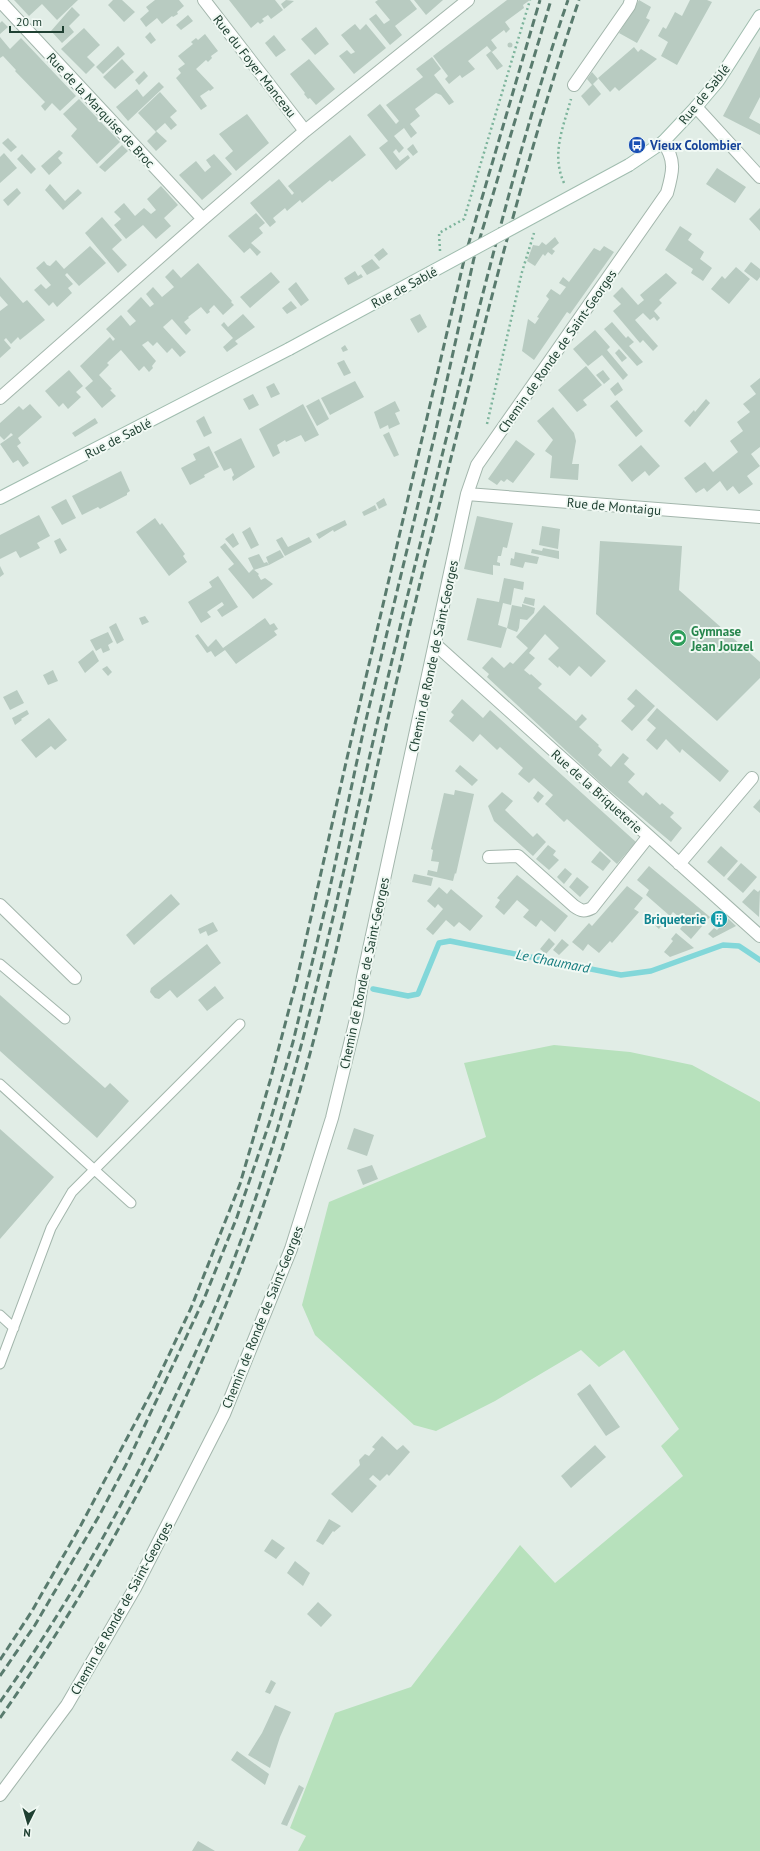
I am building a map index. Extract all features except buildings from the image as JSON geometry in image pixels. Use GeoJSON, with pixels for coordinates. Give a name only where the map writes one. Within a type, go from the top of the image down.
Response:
{"type":"FeatureCollection","features":[{"type":"Feature","properties":{"kind":"street","name":"Rue du Foyer Manceau"},"geometry":{"type":"LineString","coordinates":[[204,0],[305,131]]}},
{"type":"Feature","properties":{"kind":"street"},"geometry":{"type":"LineString","coordinates":[[574,85],[632,0]]}},
{"type":"Feature","properties":{"kind":"street","name":"Rue de la Marquise de Broc"},"geometry":{"type":"LineString","coordinates":[[0,1],[203,219]]}},
{"type":"Feature","properties":{"kind":"street"},"geometry":{"type":"LineString","coordinates":[[0,398],[305,131],[461,2]]}},
{"type":"Feature","properties":{"kind":"street","name":"Rue de Sablé"},"geometry":{"type":"LineString","coordinates":[[0,498],[289,349],[629,165],[663,142],[696,107],[718,81],[759,19]]}},
{"type":"Feature","properties":{"kind":"street"},"geometry":{"type":"LineString","coordinates":[[696,107],[760,177]]}},
{"type":"Feature","properties":{"kind":"street","name":"Chemin de Ronde de Saint-Georges"},"geometry":{"type":"LineString","coordinates":[[0,1795],[67,1705],[135,1588],[224,1414],[291,1249],[332,1118],[355,1023],[363,977],[436,645],[467,494],[477,465],[667,193],[673,163],[670,152],[663,142]]}},
{"type":"Feature","properties":{"kind":"street","name":"Rue de Montaigu"},"geometry":{"type":"LineString","coordinates":[[467,494],[760,517]]}},
{"type":"Feature","properties":{"kind":"street","name":"Rue de la Briqueterie"},"geometry":{"type":"LineString","coordinates":[[436,645],[760,936]]}},
{"type":"Feature","properties":{"kind":"street"},"geometry":{"type":"LineString","coordinates":[[679,864],[752,778]]}},
{"type":"Feature","properties":{"kind":"street"},"geometry":{"type":"LineString","coordinates":[[490,857],[518,856],[574,906],[581,911],[586,911],[592,908],[648,837]]}},
{"type":"Feature","properties":{"kind":"street"},"geometry":{"type":"LineString","coordinates":[[0,905],[75,978]]}},
{"type":"Feature","properties":{"kind":"lane"},"geometry":{"type":"LineString","coordinates":[[0,964],[65,1019]]}},
{"type":"Feature","properties":{"kind":"lane"},"geometry":{"type":"LineString","coordinates":[[0,1364],[51,1228],[72,1192],[240,1024]]}},
{"type":"Feature","properties":{"kind":"lane"},"geometry":{"type":"LineString","coordinates":[[0,1084],[131,1203]]}},
{"type":"Feature","properties":{"kind":"lane"},"geometry":{"type":"LineString","coordinates":[[0,1315],[14,1328]]}},
{"type":"Feature","properties":{"kind":"path"},"geometry":{"type":"LineString","coordinates":[[439,233],[464,219],[530,0]]}},
{"type":"Feature","properties":{"kind":"path"},"geometry":{"type":"LineString","coordinates":[[560,175],[557,152],[574,85]]}},
{"type":"Feature","properties":{"kind":"path"},"geometry":{"type":"LineString","coordinates":[[486,426],[522,272],[540,213]]}},
{"type":"Feature","properties":{"kind":"green space"},"geometry":{"type":"Polygon","coordinates":[[[554,1045],[630,1052],[692,1065],[760,1102],[760,1851],[298,1851],[306,1836],[290,1828],[335,1713],[411,1687],[520,1545],[555,1583],[683,1476],[661,1446],[679,1429],[624,1350],[599,1367],[581,1350],[495,1401],[436,1431],[414,1425],[315,1335],[302,1305],[329,1202],[486,1137],[464,1063],[554,1045]]]}},
{"type":"Feature","properties":{"kind":"waterway","name":"Le Chaumard"},"geometry":{"type":"LineString","coordinates":[[373,989],[408,996],[418,994],[439,943],[450,941],[621,975],[651,971],[723,945],[739,946],[760,960]]}},
{"type":"Feature","properties":{"kind":"railway"},"geometry":{"type":"LineString","coordinates":[[0,1660],[32,1611],[81,1525],[152,1391],[191,1308],[240,1184],[270,1081],[296,983],[350,745],[465,256],[540,0]]}},
{"type":"Feature","properties":{"kind":"railway"},"geometry":{"type":"LineString","coordinates":[[0,1676],[35,1625],[99,1516],[128,1461],[204,1299],[237,1217],[271,1118],[293,1042],[328,897],[364,728],[435,434],[474,258],[551,0]]}},
{"type":"Feature","properties":{"kind":"railway"},"geometry":{"type":"LineString","coordinates":[[0,1702],[71,1594],[134,1480],[172,1403],[204,1333],[233,1262],[256,1198],[295,1067],[329,936],[395,646],[486,281],[524,139],[568,0]]}},
{"type":"Feature","properties":{"kind":"railway"},"geometry":{"type":"LineString","coordinates":[[0,1718],[84,1589],[122,1523],[158,1455],[222,1315],[250,1244],[275,1171],[309,1059],[337,946],[406,640],[490,303],[517,202],[547,100],[579,0]]}},
{"type":"Feature","properties":{"kind":"place","name":"Vieux Colombier"},"geometry":{"type":"Point","coordinates":[637,145]}},
{"type":"Feature","properties":{"kind":"place","name":"Gymnase Jean Jouzel"},"geometry":{"type":"Point","coordinates":[678,638]}},
{"type":"Feature","properties":{"kind":"place","name":"Briqueterie"},"geometry":{"type":"Point","coordinates":[719,919]}}]}
